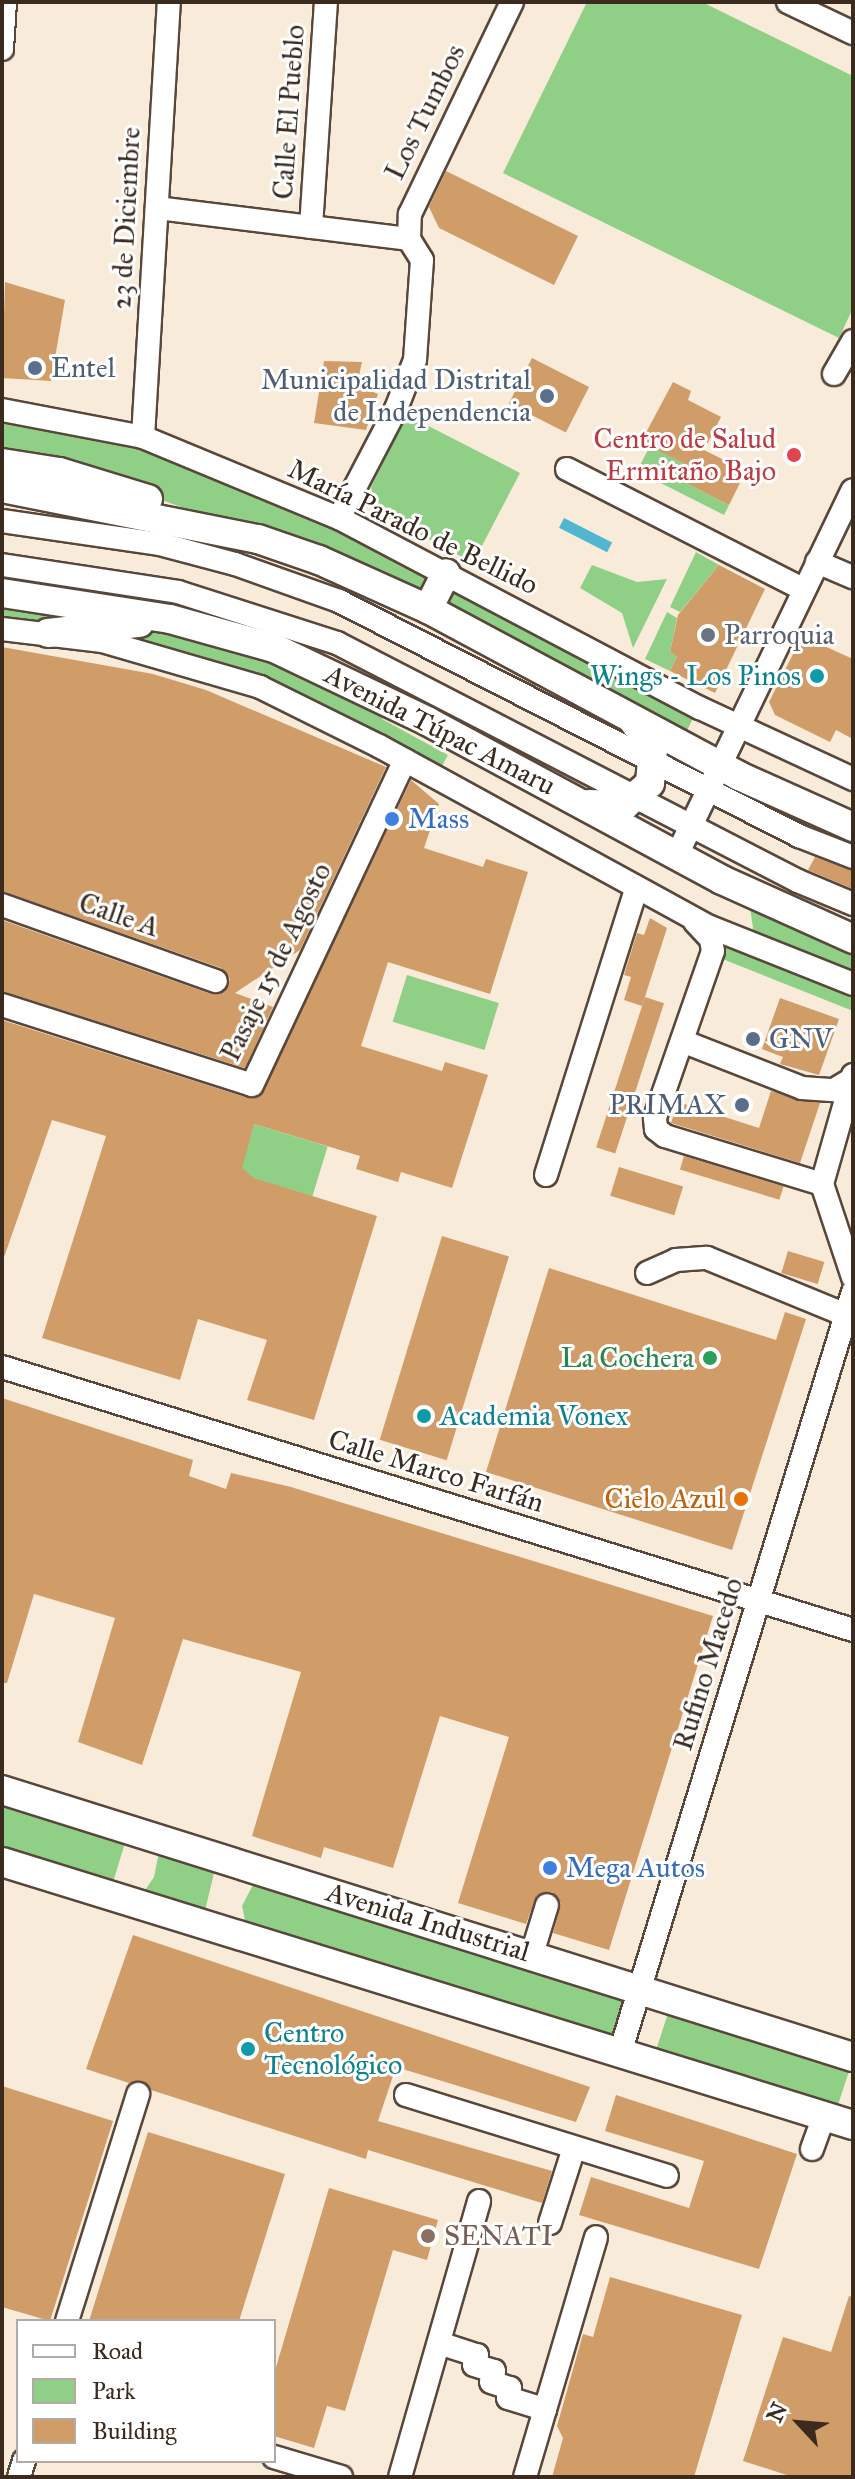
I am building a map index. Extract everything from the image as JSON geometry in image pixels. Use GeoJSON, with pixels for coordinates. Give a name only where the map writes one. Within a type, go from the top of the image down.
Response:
{"type":"FeatureCollection","features":[{"type":"Feature","properties":{"kind":"main road"},"geometry":{"type":"LineString","coordinates":[[2,463],[87,480],[258,539],[428,609],[624,715],[714,778],[853,827]]}},
{"type":"Feature","properties":{"kind":"main road"},"geometry":{"type":"LineString","coordinates":[[2,488],[258,539]]}},
{"type":"Feature","properties":{"kind":"main road"},"geometry":{"type":"LineString","coordinates":[[428,609],[446,573]]}},
{"type":"Feature","properties":{"kind":"main road","name":"Avenida Túpac Amaru"},"geometry":{"type":"LineString","coordinates":[[2,593],[170,619],[315,665],[566,795],[676,857],[853,939]]}},
{"type":"Feature","properties":{"kind":"main road"},"geometry":{"type":"LineString","coordinates":[[48,633],[170,619]]}},
{"type":"Feature","properties":{"kind":"main road"},"geometry":{"type":"LineString","coordinates":[[566,795],[600,807],[638,798],[650,783],[655,763],[648,737],[624,715]]}},
{"type":"Feature","properties":{"kind":"main road","name":"Avenida Industrial"},"geometry":{"type":"LineString","coordinates":[[2,1790],[442,1922],[532,1954],[608,1972],[640,1987],[853,2057]]}},
{"type":"Feature","properties":{"kind":"main road"},"geometry":{"type":"LineString","coordinates":[[2,1862],[853,2125]]}},
{"type":"Feature","properties":{"kind":"street"},"geometry":{"type":"LineString","coordinates":[[2,49],[5,2]]}},
{"type":"Feature","properties":{"kind":"street","name":"23 de Diciembre"},"geometry":{"type":"LineString","coordinates":[[143,437],[169,2]]}},
{"type":"Feature","properties":{"kind":"street","name":"Calle El Pueblo"},"geometry":{"type":"LineString","coordinates":[[311,227],[326,2]]}},
{"type":"Feature","properties":{"kind":"street","name":"Los Tumbos"},"geometry":{"type":"LineString","coordinates":[[339,518],[396,409],[415,360],[422,260],[409,239],[410,214],[420,187],[512,2]]}},
{"type":"Feature","properties":{"kind":"street"},"geometry":{"type":"LineString","coordinates":[[788,2],[853,33]]}},
{"type":"Feature","properties":{"kind":"street"},"geometry":{"type":"LineString","coordinates":[[157,208],[409,239]]}},
{"type":"Feature","properties":{"kind":"street"},"geometry":{"type":"LineString","coordinates":[[834,374],[853,341]]}},
{"type":"Feature","properties":{"kind":"street","name":"María Parado de Bellido"},"geometry":{"type":"LineString","coordinates":[[2,410],[143,437],[339,518],[738,726],[853,779]]}},
{"type":"Feature","properties":{"kind":"street"},"geometry":{"type":"LineString","coordinates":[[567,469],[803,589]]}},
{"type":"Feature","properties":{"kind":"street"},"geometry":{"type":"LineString","coordinates":[[676,857],[853,490]]}},
{"type":"Feature","properties":{"kind":"street"},"geometry":{"type":"LineString","coordinates":[[2,521],[160,544],[304,588],[404,630],[655,763],[714,778],[853,857]]}},
{"type":"Feature","properties":{"kind":"street"},"geometry":{"type":"LineString","coordinates":[[817,562],[853,577]]}},
{"type":"Feature","properties":{"kind":"street"},"geometry":{"type":"LineString","coordinates":[[2,565],[154,587],[289,624],[384,665],[691,826],[853,904]]}},
{"type":"Feature","properties":{"kind":"street"},"geometry":{"type":"LineString","coordinates":[[2,629],[48,633],[184,662],[260,687],[405,760],[636,890],[690,917],[853,984]]}},
{"type":"Feature","properties":{"kind":"street","name":"Pasaje 15 de Agosto"},"geometry":{"type":"LineString","coordinates":[[2,1005],[252,1085],[405,760]]}},
{"type":"Feature","properties":{"kind":"street"},"geometry":{"type":"LineString","coordinates":[[546,1175],[636,890]]}},
{"type":"Feature","properties":{"kind":"street","name":"Calle A"},"geometry":{"type":"LineString","coordinates":[[2,905],[216,981]]}},
{"type":"Feature","properties":{"kind":"street"},"geometry":{"type":"LineString","coordinates":[[690,917],[711,939],[713,951],[655,1118],[659,1133],[822,1184]]}},
{"type":"Feature","properties":{"kind":"street"},"geometry":{"type":"LineString","coordinates":[[682,1041],[802,1088],[834,1090],[851,1078]]}},
{"type":"Feature","properties":{"kind":"street"},"geometry":{"type":"LineString","coordinates":[[851,1078],[822,1184],[853,1277]]}},
{"type":"Feature","properties":{"kind":"street"},"geometry":{"type":"LineString","coordinates":[[647,1273],[676,1260],[707,1258],[849,1317]]}},
{"type":"Feature","properties":{"kind":"street","name":"Rufino Macedo"},"geometry":{"type":"LineString","coordinates":[[620,2053],[849,1317],[853,1292]]}},
{"type":"Feature","properties":{"kind":"street","name":"Calle Marco Farfán"},"geometry":{"type":"LineString","coordinates":[[2,1367],[853,1630]]}},
{"type":"Feature","properties":{"kind":"street"},"geometry":{"type":"LineString","coordinates":[[532,1954],[547,1905]]}},
{"type":"Feature","properties":{"kind":"street"},"geometry":{"type":"LineString","coordinates":[[68,2319],[138,2094]]}},
{"type":"Feature","properties":{"kind":"street"},"geometry":{"type":"LineString","coordinates":[[406,2095],[667,2176]]}},
{"type":"Feature","properties":{"kind":"street"},"geometry":{"type":"LineString","coordinates":[[812,2149],[824,2116]]}},
{"type":"Feature","properties":{"kind":"street"},"geometry":{"type":"LineString","coordinates":[[550,2223],[574,2148]]}},
{"type":"Feature","properties":{"kind":"street"},"geometry":{"type":"LineString","coordinates":[[400,2477],[479,2201]]}},
{"type":"Feature","properties":{"kind":"street"},"geometry":{"type":"LineString","coordinates":[[525,2477],[596,2237]]}},
{"type":"Feature","properties":{"kind":"street"},"geometry":{"type":"LineString","coordinates":[[439,2343],[477,2355],[474,2365],[494,2371],[491,2382],[510,2388],[508,2398],[545,2409]]}},
{"type":"Feature","properties":{"kind":"street"},"geometry":{"type":"LineString","coordinates":[[276,2458],[341,2477]]}},
{"type":"Feature","properties":{"kind":"green space"},"geometry":{"type":"Polygon","coordinates":[[[587,2],[702,2],[853,76],[853,308],[839,338],[503,173],[587,2]]]}},
{"type":"Feature","properties":{"kind":"green space"},"geometry":{"type":"Polygon","coordinates":[[[2,414],[142,440],[338,522],[436,575],[426,595],[131,489],[2,458],[2,414]]]}},
{"type":"Feature","properties":{"kind":"green space"},"geometry":{"type":"Polygon","coordinates":[[[407,415],[520,473],[473,563],[376,511],[371,487],[407,415]]]}},
{"type":"Feature","properties":{"kind":"green space"},"geometry":{"type":"Polygon","coordinates":[[[650,446],[685,464],[678,479],[729,505],[724,515],[637,471],[650,446]]]}},
{"type":"Feature","properties":{"kind":"green space"},"geometry":{"type":"Polygon","coordinates":[[[696,552],[719,565],[680,612],[670,607],[696,552]]]}},
{"type":"Feature","properties":{"kind":"green space"},"geometry":{"type":"Polygon","coordinates":[[[592,565],[637,582],[667,579],[633,648],[622,613],[580,588],[592,565]]]}},
{"type":"Feature","properties":{"kind":"green space"},"geometry":{"type":"Polygon","coordinates":[[[452,587],[697,710],[682,741],[443,604],[452,587]]]}},
{"type":"Feature","properties":{"kind":"green space"},"geometry":{"type":"Polygon","coordinates":[[[2,596],[140,619],[2,625],[2,596]]]}},
{"type":"Feature","properties":{"kind":"green space"},"geometry":{"type":"Polygon","coordinates":[[[667,612],[677,618],[670,652],[677,657],[670,671],[645,659],[667,612]]]}},
{"type":"Feature","properties":{"kind":"green space"},"geometry":{"type":"Polygon","coordinates":[[[172,622],[389,705],[382,719],[448,755],[438,773],[400,753],[107,638],[172,622]]]}},
{"type":"Feature","properties":{"kind":"green space"},"geometry":{"type":"Polygon","coordinates":[[[749,900],[853,947],[853,978],[748,940],[753,928],[749,900]]]}},
{"type":"Feature","properties":{"kind":"green space"},"geometry":{"type":"Polygon","coordinates":[[[697,924],[853,986],[853,1011],[715,956],[697,924]]]}},
{"type":"Feature","properties":{"kind":"green space"},"geometry":{"type":"Polygon","coordinates":[[[407,975],[499,1003],[484,1050],[393,1022],[407,975]]]}},
{"type":"Feature","properties":{"kind":"green space"},"geometry":{"type":"Polygon","coordinates":[[[254,1124],[328,1147],[312,1196],[239,1174],[254,1124]]]}},
{"type":"Feature","properties":{"kind":"green space"},"geometry":{"type":"Polygon","coordinates":[[[2,1793],[125,1843],[114,1879],[102,1887],[2,1857],[2,1793]]]}},
{"type":"Feature","properties":{"kind":"green space"},"geometry":{"type":"Polygon","coordinates":[[[159,1852],[215,1869],[203,1919],[139,1899],[154,1877],[159,1852]]]}},
{"type":"Feature","properties":{"kind":"green space"},"geometry":{"type":"Polygon","coordinates":[[[254,1883],[635,1989],[616,2048],[248,1934],[242,1906],[254,1883]]]}},
{"type":"Feature","properties":{"kind":"green space"},"geometry":{"type":"Polygon","coordinates":[[[672,2001],[853,2060],[834,2118],[653,2059],[672,2001]]]}},
{"type":"Feature","properties":{"kind":"water"},"geometry":{"type":"Polygon","coordinates":[[[564,518],[612,543],[607,552],[559,528],[564,518]]]}},
{"type":"Feature","properties":{"kind":"building"},"geometry":{"type":"Polygon","coordinates":[[[446,171],[578,236],[554,285],[439,228],[429,207],[446,171]]]}},
{"type":"Feature","properties":{"kind":"building"},"geometry":{"type":"Polygon","coordinates":[[[5,282],[65,300],[51,381],[2,378],[5,282]]]}},
{"type":"Feature","properties":{"kind":"building"},"geometry":{"type":"Polygon","coordinates":[[[532,358],[589,387],[566,432],[509,403],[532,358]]]}},
{"type":"Feature","properties":{"kind":"building"},"geometry":{"type":"Polygon","coordinates":[[[324,361],[362,362],[357,385],[378,394],[366,430],[314,423],[324,361]]]}},
{"type":"Feature","properties":{"kind":"building"},"geometry":{"type":"Polygon","coordinates":[[[673,382],[691,391],[688,400],[721,417],[704,450],[746,471],[729,505],[678,479],[685,464],[641,442],[673,382]]]}},
{"type":"Feature","properties":{"kind":"building","name":"Parroquia"},"geometry":{"type":"Polygon","coordinates":[[[719,565],[765,589],[715,693],[670,671],[677,657],[670,652],[678,615],[719,565]]]}},
{"type":"Feature","properties":{"kind":"building","name":"Wings - Los Pinos"},"geometry":{"type":"Polygon","coordinates":[[[802,636],[853,659],[853,739],[836,730],[830,742],[775,715],[769,702],[802,636]]]}},
{"type":"Feature","properties":{"kind":"building"},"geometry":{"type":"Polygon","coordinates":[[[2,647],[153,674],[206,690],[386,767],[300,950],[235,993],[273,1007],[245,1068],[2,991],[2,920],[211,994],[224,992],[230,979],[221,968],[2,891],[2,647]]]}},
{"type":"Feature","properties":{"kind":"building"},"geometry":{"type":"Polygon","coordinates":[[[411,780],[439,804],[424,848],[483,867],[486,859],[528,872],[490,994],[388,962],[361,1046],[442,1071],[445,1062],[488,1075],[452,1188],[401,1172],[398,1182],[356,1169],[360,1156],[254,1124],[242,1168],[254,1178],[377,1216],[314,1420],[247,1400],[267,1340],[198,1319],[180,1380],[42,1338],[106,1136],[52,1120],[2,1263],[2,1020],[248,1098],[260,1096],[411,780]]]}},
{"type":"Feature","properties":{"kind":"building"},"geometry":{"type":"Polygon","coordinates":[[[815,857],[853,871],[853,889],[808,870],[815,857]]]}},
{"type":"Feature","properties":{"kind":"building"},"geometry":{"type":"Polygon","coordinates":[[[650,918],[667,928],[642,1006],[624,1000],[631,977],[624,975],[637,933],[644,935],[650,918]]]}},
{"type":"Feature","properties":{"kind":"building"},"geometry":{"type":"Polygon","coordinates":[[[645,997],[664,1003],[615,1153],[596,1147],[645,997]]]}},
{"type":"Feature","properties":{"kind":"building"},"geometry":{"type":"Polygon","coordinates":[[[780,998],[839,1019],[819,1075],[780,1064],[783,1057],[762,1049],[780,998]]]}},
{"type":"Feature","properties":{"kind":"building"},"geometry":{"type":"Polygon","coordinates":[[[771,1091],[820,1103],[800,1163],[671,1123],[678,1102],[759,1128],[771,1091]]]}},
{"type":"Feature","properties":{"kind":"building"},"geometry":{"type":"Polygon","coordinates":[[[684,1156],[783,1186],[779,1200],[680,1169],[684,1156]]]}},
{"type":"Feature","properties":{"kind":"building"},"geometry":{"type":"Polygon","coordinates":[[[619,1167],[683,1187],[674,1215],[610,1196],[619,1167]]]}},
{"type":"Feature","properties":{"kind":"building"},"geometry":{"type":"Polygon","coordinates":[[[442,1236],[509,1256],[447,1460],[380,1440],[442,1236]]]}},
{"type":"Feature","properties":{"kind":"building"},"geometry":{"type":"Polygon","coordinates":[[[788,1251],[824,1262],[818,1284],[781,1273],[788,1251]]]}},
{"type":"Feature","properties":{"kind":"building"},"geometry":{"type":"Polygon","coordinates":[[[549,1268],[776,1340],[785,1312],[806,1319],[732,1550],[486,1472],[549,1268]]]}},
{"type":"Feature","properties":{"kind":"building"},"geometry":{"type":"Polygon","coordinates":[[[2,1398],[193,1460],[189,1476],[226,1489],[231,1473],[291,1487],[713,1616],[609,1950],[553,1933],[561,1903],[552,1892],[537,1895],[526,1924],[458,1903],[509,1737],[440,1716],[393,1868],[324,1847],[321,1858],[252,1836],[301,1672],[183,1639],[142,1765],[78,1742],[115,1618],[34,1594],[7,1683],[2,1683],[2,1398]]]}},
{"type":"Feature","properties":{"kind":"building","name":"Centro Tecnológico"},"geometry":{"type":"Polygon","coordinates":[[[133,1935],[590,2087],[576,2122],[396,2067],[378,2121],[552,2171],[542,2203],[368,2150],[366,2159],[151,2090],[143,2081],[129,2083],[86,2069],[133,1935]]]}},
{"type":"Feature","properties":{"kind":"building"},"geometry":{"type":"Polygon","coordinates":[[[2,2086],[113,2121],[51,2319],[2,2307],[2,2086]]]}},
{"type":"Feature","properties":{"kind":"building"},"geometry":{"type":"Polygon","coordinates":[[[616,2095],[797,2154],[759,2269],[579,2215],[591,2177],[689,2208],[704,2161],[605,2131],[616,2095]]]}},
{"type":"Feature","properties":{"kind":"building"},"geometry":{"type":"Polygon","coordinates":[[[148,2132],[285,2174],[240,2319],[90,2319],[148,2132]]]}},
{"type":"Feature","properties":{"kind":"building"},"geometry":{"type":"Polygon","coordinates":[[[329,2188],[438,2220],[427,2260],[393,2250],[345,2411],[327,2406],[314,2448],[276,2437],[276,2367],[329,2188]]]}},
{"type":"Feature","properties":{"kind":"building"},"geometry":{"type":"Polygon","coordinates":[[[610,2277],[742,2315],[694,2477],[552,2477],[563,2438],[557,2426],[583,2334],[593,2337],[610,2277]]]}},
{"type":"Feature","properties":{"kind":"building"},"geometry":{"type":"Polygon","coordinates":[[[849,2296],[853,2297],[853,2477],[793,2477],[743,2461],[783,2337],[831,2352],[849,2296]]]}},
{"type":"Feature","properties":{"kind":"place","name":"Entel"},"geometry":{"type":"Point","coordinates":[35,368]}},
{"type":"Feature","properties":{"kind":"place","name":"Municipalidad Distrital de Independencia"},"geometry":{"type":"Point","coordinates":[547,396]}},
{"type":"Feature","properties":{"kind":"place","name":"Centro de Salud Ermitaño Bajo"},"geometry":{"type":"Point","coordinates":[794,455]}},
{"type":"Feature","properties":{"kind":"place","name":"Parroquia"},"geometry":{"type":"Point","coordinates":[708,635]}},
{"type":"Feature","properties":{"kind":"place","name":"Wings - Los Pinos"},"geometry":{"type":"Point","coordinates":[817,676]}},
{"type":"Feature","properties":{"kind":"place","name":"Mass"},"geometry":{"type":"Point","coordinates":[392,819]}},
{"type":"Feature","properties":{"kind":"place","name":"GNV"},"geometry":{"type":"Point","coordinates":[753,1039]}},
{"type":"Feature","properties":{"kind":"place","name":"PRIMAX"},"geometry":{"type":"Point","coordinates":[742,1105]}},
{"type":"Feature","properties":{"kind":"place","name":"La Cochera"},"geometry":{"type":"Point","coordinates":[710,1358]}},
{"type":"Feature","properties":{"kind":"place","name":"Academia Vonex"},"geometry":{"type":"Point","coordinates":[424,1416]}},
{"type":"Feature","properties":{"kind":"place","name":"Cielo Azul"},"geometry":{"type":"Point","coordinates":[741,1499]}},
{"type":"Feature","properties":{"kind":"place","name":"Mega Autos"},"geometry":{"type":"Point","coordinates":[550,1868]}},
{"type":"Feature","properties":{"kind":"place","name":"Centro Tecnológico"},"geometry":{"type":"Point","coordinates":[248,2049]}},
{"type":"Feature","properties":{"kind":"place","name":"SENATI"},"geometry":{"type":"Point","coordinates":[428,2236]}}]}
